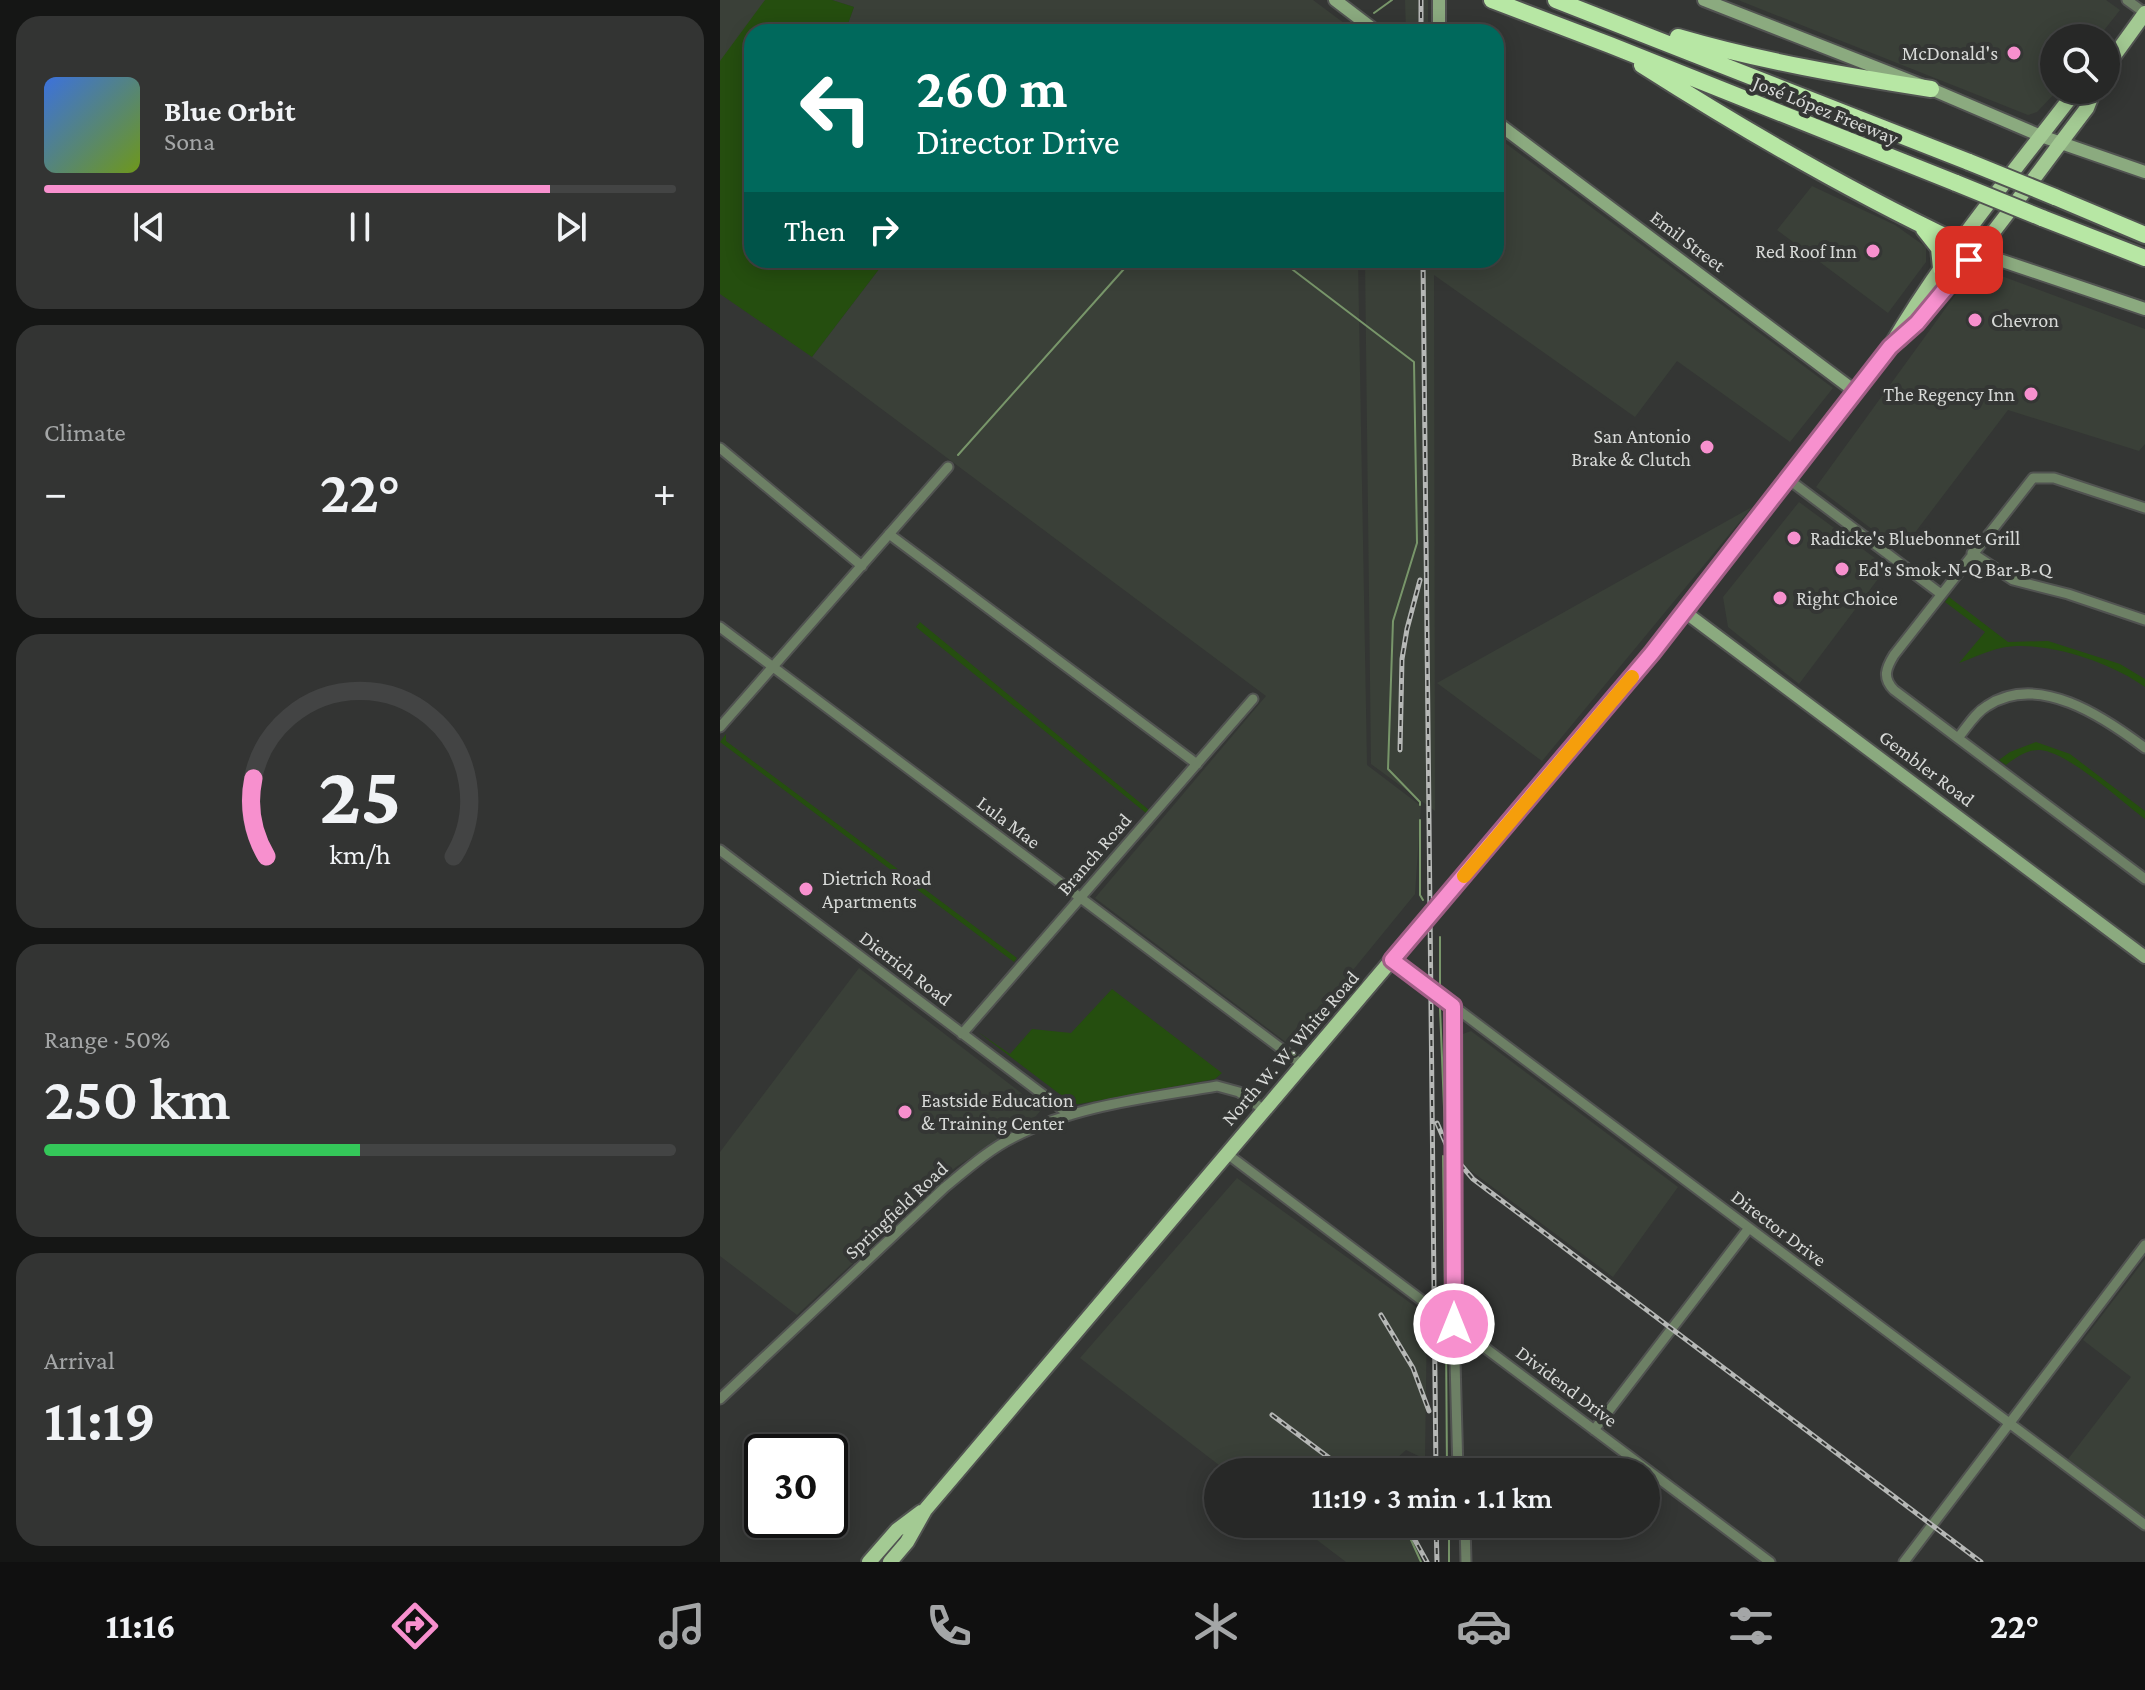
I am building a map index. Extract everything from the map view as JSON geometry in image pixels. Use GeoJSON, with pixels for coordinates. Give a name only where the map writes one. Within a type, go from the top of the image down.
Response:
{"type":"FeatureCollection","features":[{"type":"Feature","properties":{"kind":"highway","name":"José López Freeway"},"geometry":{"type":"LineString","coordinates":[[1492,0],[2145,258]]}},
{"type":"Feature","properties":{"kind":"highway","name":"José López Freeway"},"geometry":{"type":"LineString","coordinates":[[1556,0],[1969,162],[2145,235]]}},
{"type":"Feature","properties":{"kind":"highway"},"geometry":{"type":"LineString","coordinates":[[1623,26],[1729,51],[1931,89]]}},
{"type":"Feature","properties":{"kind":"highway"},"geometry":{"type":"LineString","coordinates":[[1610,45],[1786,153],[1959,243]]}},
{"type":"Feature","properties":{"kind":"highway"},"geometry":{"type":"LineString","coordinates":[[1920,225],[1939,248],[1941,268]]}},
{"type":"Feature","properties":{"kind":"main road"},"geometry":{"type":"LineString","coordinates":[[1335,0],[1366,24]]}},
{"type":"Feature","properties":{"kind":"main road"},"geometry":{"type":"LineString","coordinates":[[1439,0],[1439,24]]}},
{"type":"Feature","properties":{"kind":"main road"},"geometry":{"type":"LineString","coordinates":[[1704,0],[1931,89],[2041,136],[2145,172]]}},
{"type":"Feature","properties":{"kind":"main road"},"geometry":{"type":"LineString","coordinates":[[2120,48],[2145,13]]}},
{"type":"Feature","properties":{"kind":"main road","name":"North W. W. White Road"},"geometry":{"type":"LineString","coordinates":[[890,1562],[907,1542],[925,1510],[1685,612],[1890,347],[1923,292],[2066,104]]}},
{"type":"Feature","properties":{"kind":"main road","name":"North W. W. White Road"},"geometry":{"type":"LineString","coordinates":[[1890,347],[1917,323],[1976,252],[2089,104]]}},
{"type":"Feature","properties":{"kind":"main road","name":"Emil Street"},"geometry":{"type":"LineString","coordinates":[[1504,128],[1856,392]]}},
{"type":"Feature","properties":{"kind":"main road"},"geometry":{"type":"LineString","coordinates":[[1959,243],[1976,252],[2145,309]]}},
{"type":"Feature","properties":{"kind":"main road","name":"Gembler Road"},"geometry":{"type":"LineString","coordinates":[[1685,612],[2145,957]]}},
{"type":"Feature","properties":{"kind":"main road","name":"North W. W. White Road"},"geometry":{"type":"LineString","coordinates":[[869,1562],[897,1530],[925,1510]]}},
{"type":"Feature","properties":{"kind":"street"},"geometry":{"type":"LineString","coordinates":[[2127,0],[2145,13]]}},
{"type":"Feature","properties":{"kind":"street"},"geometry":{"type":"LineString","coordinates":[[720,448],[862,566]]}},
{"type":"Feature","properties":{"kind":"street"},"geometry":{"type":"LineString","coordinates":[[720,727],[948,467]]}},
{"type":"Feature","properties":{"kind":"street"},"geometry":{"type":"LineString","coordinates":[[2145,508],[2054,478],[2033,478],[1886,667],[1886,677],[1894,690],[2145,879]]}},
{"type":"Feature","properties":{"kind":"street"},"geometry":{"type":"LineString","coordinates":[[1788,479],[1941,594]]}},
{"type":"Feature","properties":{"kind":"street"},"geometry":{"type":"LineString","coordinates":[[889,534],[1197,764]]}},
{"type":"Feature","properties":{"kind":"street"},"geometry":{"type":"LineString","coordinates":[[1972,553],[2013,580],[2068,594],[2145,620]]}},
{"type":"Feature","properties":{"kind":"street","name":"Lula Mae"},"geometry":{"type":"LineString","coordinates":[[720,627],[1303,1065]]}},
{"type":"Feature","properties":{"kind":"street"},"geometry":{"type":"LineString","coordinates":[[1958,738],[1986,706],[2020,693],[2042,695],[2094,713],[2145,748]]}},
{"type":"Feature","properties":{"kind":"street","name":"Branch Road"},"geometry":{"type":"LineString","coordinates":[[962,1034],[1253,699]]}},
{"type":"Feature","properties":{"kind":"street","name":"Dietrich Road"},"geometry":{"type":"LineString","coordinates":[[720,850],[1070,1115]]}},
{"type":"Feature","properties":{"kind":"street","name":"Director Drive"},"geometry":{"type":"LineString","coordinates":[[1392,960],[2145,1525]]}},
{"type":"Feature","properties":{"kind":"street"},"geometry":{"type":"LineString","coordinates":[[1453,1006],[1458,1458]]}},
{"type":"Feature","properties":{"kind":"street","name":"Springfield Road"},"geometry":{"type":"LineString","coordinates":[[720,1399],[944,1188],[981,1157],[1013,1137],[1070,1115],[1217,1086],[1239,1092],[1264,1110]]}},
{"type":"Feature","properties":{"kind":"street","name":"Dividend Drive"},"geometry":{"type":"LineString","coordinates":[[1226,1153],[1770,1562]]}},
{"type":"Feature","properties":{"kind":"street"},"geometry":{"type":"LineString","coordinates":[[1594,1430],[1749,1228]]}},
{"type":"Feature","properties":{"kind":"street"},"geometry":{"type":"LineString","coordinates":[[1904,1562],[2145,1245]]}},
{"type":"Feature","properties":{"kind":"street"},"geometry":{"type":"LineString","coordinates":[[1465,1538],[1466,1562]]}},
{"type":"Feature","properties":{"kind":"shaded area"},"geometry":{"type":"Polygon","coordinates":[[[720,0],[766,0],[749,24],[744,24],[744,31],[720,64],[720,0]]]}},
{"type":"Feature","properties":{"kind":"shaded area"},"geometry":{"type":"Polygon","coordinates":[[[832,0],[1313,0],[1345,24],[848,24],[854,7],[832,0]]]}},
{"type":"Feature","properties":{"kind":"shaded area"},"geometry":{"type":"Polygon","coordinates":[[[1405,0],[1428,0],[1428,24],[1406,24],[1405,0]]]}},
{"type":"Feature","properties":{"kind":"shaded area"},"geometry":{"type":"Polygon","coordinates":[[[1738,0],[2106,0],[2120,10],[2109,24],[2040,24],[2040,104],[2045,104],[2037,112],[2028,115],[1738,0]]]}},
{"type":"Feature","properties":{"kind":"shaded area"},"geometry":{"type":"Polygon","coordinates":[[[1504,142],[1833,388],[1790,442],[1677,361],[1635,417],[1434,275],[1435,811],[1371,764],[1365,268],[1504,268],[1504,142]]]}},
{"type":"Feature","properties":{"kind":"shaded area"},"geometry":{"type":"Polygon","coordinates":[[[1812,186],[1895,225],[1926,247],[1926,262],[1888,313],[1777,230],[1812,186]]]}},
{"type":"Feature","properties":{"kind":"shaded area"},"geometry":{"type":"Polygon","coordinates":[[[880,268],[1358,268],[1367,765],[1421,806],[1415,894],[1291,1046],[1095,898],[1266,696],[812,357],[880,268]]]}},
{"type":"Feature","properties":{"kind":"shaded area"},"geometry":{"type":"Polygon","coordinates":[[[1988,271],[2145,329],[2145,444],[2139,451],[2008,410],[1901,551],[1816,487],[1969,276],[1988,271]]]}},
{"type":"Feature","properties":{"kind":"shaded area"},"geometry":{"type":"Polygon","coordinates":[[[1799,502],[1887,567],[1799,684],[1728,627],[1723,597],[1799,502]]]}},
{"type":"Feature","properties":{"kind":"shaded area"},"geometry":{"type":"Polygon","coordinates":[[[1752,507],[1542,761],[1437,683],[1752,507]]]}},
{"type":"Feature","properties":{"kind":"shaded area","name":"Eastside Education & Training Center"},"geometry":{"type":"Polygon","coordinates":[[[859,968],[1042,1109],[1036,1116],[956,1167],[797,1315],[720,1256],[720,1152],[859,968]]]}},
{"type":"Feature","properties":{"kind":"shaded area"},"geometry":{"type":"Polygon","coordinates":[[[1471,1031],[1678,1187],[1613,1277],[1463,1165],[1460,1035],[1471,1031]]]}},
{"type":"Feature","properties":{"kind":"shaded area"},"geometry":{"type":"Polygon","coordinates":[[[1237,1178],[1427,1315],[1425,1458],[1406,1450],[1397,1458],[1210,1458],[1080,1358],[1237,1178]]]}},
{"type":"Feature","properties":{"kind":"shaded area"},"geometry":{"type":"Polygon","coordinates":[[[2145,1259],[2145,1518],[2068,1459],[2131,1377],[2083,1340],[2145,1259]]]}},
{"type":"Feature","properties":{"kind":"shaded area"},"geometry":{"type":"Polygon","coordinates":[[[1314,1538],[1419,1538],[1419,1562],[1346,1562],[1314,1538]]]}},
{"type":"Feature","properties":{"kind":"green space"},"geometry":{"type":"Polygon","coordinates":[[[765,0],[832,0],[854,7],[848,24],[747,24],[765,0]]]}},
{"type":"Feature","properties":{"kind":"green space"},"geometry":{"type":"Polygon","coordinates":[[[744,28],[744,268],[880,268],[812,357],[720,294],[720,61],[744,28]]]}},
{"type":"Feature","properties":{"kind":"green space"},"geometry":{"type":"Polygon","coordinates":[[[1949,597],[2008,642],[2048,641],[2120,664],[2145,679],[2145,687],[2096,661],[2036,647],[2001,648],[1959,663],[1985,632],[1945,602],[1949,597]]]}},
{"type":"Feature","properties":{"kind":"green space"},"geometry":{"type":"Polygon","coordinates":[[[920,622],[1149,810],[1146,813],[916,627],[920,622]]]}},
{"type":"Feature","properties":{"kind":"green space"},"geometry":{"type":"Polygon","coordinates":[[[726,734],[726,741],[1017,958],[1014,962],[720,742],[726,734]]]}},
{"type":"Feature","properties":{"kind":"green space"},"geometry":{"type":"Polygon","coordinates":[[[2036,742],[2070,754],[2145,811],[2145,819],[2079,768],[2052,753],[2031,751],[2006,765],[1999,760],[2036,742]]]}},
{"type":"Feature","properties":{"kind":"green space"},"geometry":{"type":"Polygon","coordinates":[[[1112,989],[1222,1073],[1215,1079],[1074,1105],[978,1032],[1010,1054],[1032,1029],[1071,1033],[1112,989]]]}},
{"type":"Feature","properties":{"kind":"waterway"},"geometry":{"type":"LineString","coordinates":[[1374,13],[1392,0]]}},
{"type":"Feature","properties":{"kind":"waterway"},"geometry":{"type":"LineString","coordinates":[[958,455],[1125,268]]}},
{"type":"Feature","properties":{"kind":"waterway"},"geometry":{"type":"LineString","coordinates":[[1291,268],[1414,362],[1417,543],[1393,621],[1388,769],[1420,805]]}},
{"type":"Feature","properties":{"kind":"waterway"},"geometry":{"type":"LineString","coordinates":[[1420,820],[1420,895],[1423,900]]}},
{"type":"Feature","properties":{"kind":"waterway"},"geometry":{"type":"LineString","coordinates":[[1440,937],[1440,988]]}},
{"type":"Feature","properties":{"kind":"waterway"},"geometry":{"type":"LineString","coordinates":[[1440,1008],[1445,1132]]}},
{"type":"Feature","properties":{"kind":"waterway"},"geometry":{"type":"LineString","coordinates":[[1443,1156],[1445,1297]]}},
{"type":"Feature","properties":{"kind":"waterway"},"geometry":{"type":"LineString","coordinates":[[1446,1334],[1447,1458]]}},
{"type":"Feature","properties":{"kind":"waterway"},"geometry":{"type":"LineString","coordinates":[[1410,1538],[1421,1562]]}},
{"type":"Feature","properties":{"kind":"waterway"},"geometry":{"type":"LineString","coordinates":[[1449,1538],[1449,1562]]}},
{"type":"Feature","properties":{"kind":"railway"},"geometry":{"type":"LineString","coordinates":[[1421,0],[1421,24]]}},
{"type":"Feature","properties":{"kind":"railway"},"geometry":{"type":"LineString","coordinates":[[1423,268],[1436,1458]]}},
{"type":"Feature","properties":{"kind":"railway"},"geometry":{"type":"LineString","coordinates":[[1400,750],[1402,659],[1420,580]]}},
{"type":"Feature","properties":{"kind":"railway"},"geometry":{"type":"LineString","coordinates":[[1437,1123],[1449,1151],[1473,1179],[1981,1562]]}},
{"type":"Feature","properties":{"kind":"railway"},"geometry":{"type":"LineString","coordinates":[[1381,1315],[1413,1368],[1429,1411]]}},
{"type":"Feature","properties":{"kind":"railway"},"geometry":{"type":"LineString","coordinates":[[1272,1415],[1329,1458]]}},
{"type":"Feature","properties":{"kind":"railway"},"geometry":{"type":"LineString","coordinates":[[1414,1538],[1427,1562]]}},
{"type":"Feature","properties":{"kind":"railway"},"geometry":{"type":"LineString","coordinates":[[1436,1538],[1437,1562]]}},
{"type":"Feature","properties":{"kind":"slow traffic"},"geometry":{"type":"LineString","coordinates":[[1464,876],[1632,677]]}},
{"type":"Feature","properties":{"kind":"place","name":"McDonald's"},"geometry":{"type":"Point","coordinates":[2014,53]}},
{"type":"Feature","properties":{"kind":"place","name":"Red Roof Inn"},"geometry":{"type":"Point","coordinates":[1873,251]}},
{"type":"Feature","properties":{"kind":"place","name":"Chevron"},"geometry":{"type":"Point","coordinates":[1975,320]}},
{"type":"Feature","properties":{"kind":"place","name":"The Regency Inn"},"geometry":{"type":"Point","coordinates":[2031,394]}},
{"type":"Feature","properties":{"kind":"place","name":"San Antonio Brake & Clutch"},"geometry":{"type":"Point","coordinates":[1707,447]}},
{"type":"Feature","properties":{"kind":"place","name":"Radicke's Bluebonnet Grill"},"geometry":{"type":"Point","coordinates":[1794,538]}},
{"type":"Feature","properties":{"kind":"place","name":"Ed's Smok-N-Q Bar-B-Q"},"geometry":{"type":"Point","coordinates":[1842,569]}},
{"type":"Feature","properties":{"kind":"place","name":"Right Choice"},"geometry":{"type":"Point","coordinates":[1780,598]}},
{"type":"Feature","properties":{"kind":"place","name":"Dietrich Road Apartments"},"geometry":{"type":"Point","coordinates":[806,889]}},
{"type":"Feature","properties":{"kind":"place","name":"Eastside Education & Training Center"},"geometry":{"type":"Point","coordinates":[905,1112]}},
{"type":"Feature","properties":{"kind":"route"},"geometry":{"type":"LineString","coordinates":[[1454,1324],[1453,1006],[1392,960],[1652,653],[1890,347],[1937,301],[1969,260]]}}]}
